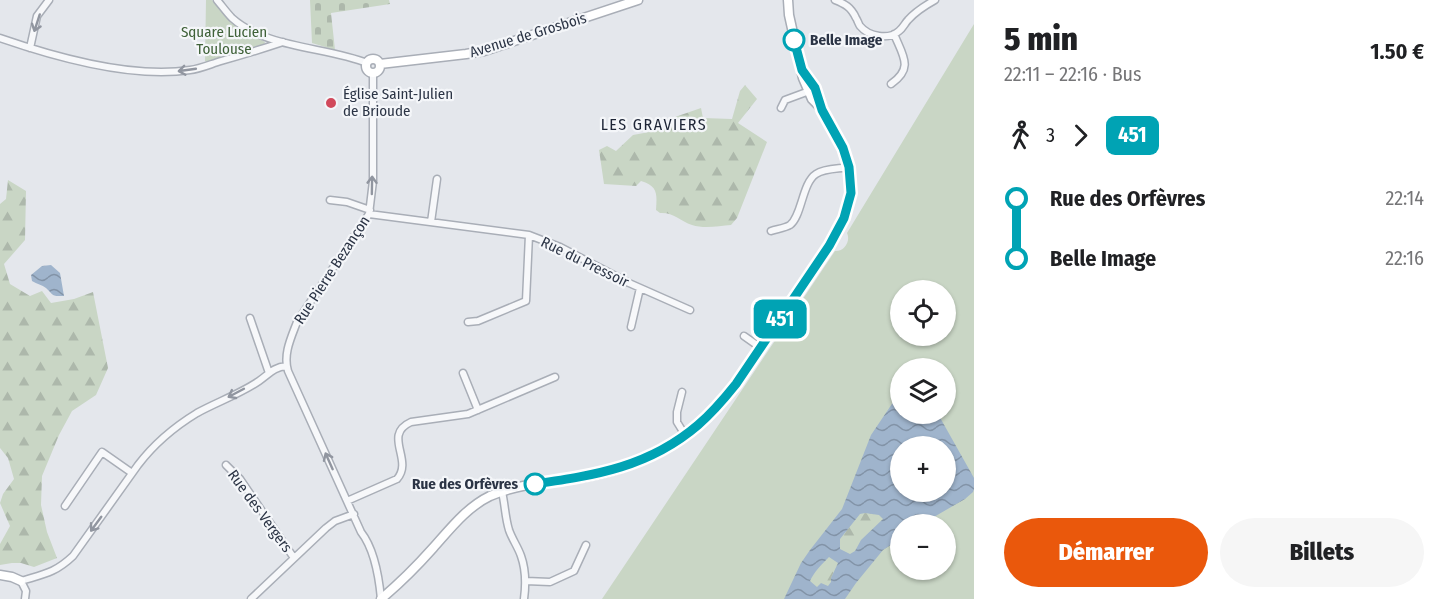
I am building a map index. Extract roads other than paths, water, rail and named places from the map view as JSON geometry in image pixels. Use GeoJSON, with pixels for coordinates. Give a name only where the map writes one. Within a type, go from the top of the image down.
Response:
{"type":"FeatureCollection","features":[{"type":"Feature","properties":{"kind":"street"},"geometry":{"type":"LineString","coordinates":[[30,48],[37,16],[49,0]]}},
{"type":"Feature","properties":{"kind":"street"},"geometry":{"type":"LineString","coordinates":[[217,0],[232,18],[254,32],[283,42],[367,63],[373,59],[377,60],[380,64],[378,70],[373,73],[368,69],[367,63]]}},
{"type":"Feature","properties":{"kind":"street","name":"Avenue de Grosbois"},"geometry":{"type":"LineString","coordinates":[[380,64],[484,51],[638,0]]}},
{"type":"Feature","properties":{"kind":"street"},"geometry":{"type":"LineString","coordinates":[[835,0],[846,4],[853,11],[860,26],[867,33],[876,36],[890,36],[899,32],[910,18],[935,0]]}},
{"type":"Feature","properties":{"kind":"street"},"geometry":{"type":"LineString","coordinates":[[850,8],[854,0]]}},
{"type":"Feature","properties":{"kind":"street"},"geometry":{"type":"LineString","coordinates":[[381,599],[412,571],[454,524],[488,497],[524,485],[604,473],[647,457],[685,435],[720,403],[761,348],[829,246],[844,218],[851,193],[849,167],[843,148],[822,110],[812,99],[812,90],[802,78],[788,2]]}},
{"type":"Feature","properties":{"kind":"street"},"geometry":{"type":"LineString","coordinates":[[891,84],[904,72],[905,67],[894,34]]}},
{"type":"Feature","properties":{"kind":"street"},"geometry":{"type":"LineString","coordinates":[[0,38],[88,63],[159,73],[191,70],[283,42]]}},
{"type":"Feature","properties":{"kind":"street","name":"Rue Pierre Bezançon"},"geometry":{"type":"LineString","coordinates":[[286,366],[285,359],[297,322],[370,212],[373,181],[373,73]]}},
{"type":"Feature","properties":{"kind":"street"},"geometry":{"type":"LineString","coordinates":[[781,108],[785,100],[812,90]]}},
{"type":"Feature","properties":{"kind":"street"},"geometry":{"type":"LineString","coordinates":[[771,231],[790,224],[816,173],[849,167]]}},
{"type":"Feature","properties":{"kind":"street"},"geometry":{"type":"LineString","coordinates":[[431,222],[437,179]]}},
{"type":"Feature","properties":{"kind":"street","name":"Rue du Pressoir"},"geometry":{"type":"LineString","coordinates":[[330,200],[347,202],[370,212],[529,235],[560,247],[640,288],[690,310]]}},
{"type":"Feature","properties":{"kind":"street"},"geometry":{"type":"LineString","coordinates":[[468,322],[478,321],[526,301],[529,235]]}},
{"type":"Feature","properties":{"kind":"street"},"geometry":{"type":"LineString","coordinates":[[631,327],[640,288]]}},
{"type":"Feature","properties":{"kind":"street"},"geometry":{"type":"LineString","coordinates":[[250,318],[269,373]]}},
{"type":"Feature","properties":{"kind":"street"},"geometry":{"type":"LineString","coordinates":[[744,336],[761,348]]}},
{"type":"Feature","properties":{"kind":"street"},"geometry":{"type":"LineString","coordinates":[[21,581],[51,572],[63,566],[74,555],[132,473],[161,439],[196,413],[259,381],[279,366],[286,366],[361,532],[366,538],[374,558],[381,599]]}},
{"type":"Feature","properties":{"kind":"street"},"geometry":{"type":"LineString","coordinates":[[463,373],[478,410]]}},
{"type":"Feature","properties":{"kind":"street"},"geometry":{"type":"LineString","coordinates":[[347,501],[397,479],[402,474],[403,465],[398,439],[399,432],[405,425],[463,416],[555,377]]}},
{"type":"Feature","properties":{"kind":"street"},"geometry":{"type":"LineString","coordinates":[[682,392],[677,412],[678,422],[685,435]]}},
{"type":"Feature","properties":{"kind":"street"},"geometry":{"type":"LineString","coordinates":[[65,506],[102,452],[132,473]]}},
{"type":"Feature","properties":{"kind":"street","name":"Rue des Vergers"},"geometry":{"type":"LineString","coordinates":[[226,465],[240,479],[294,558]]}},
{"type":"Feature","properties":{"kind":"street"},"geometry":{"type":"LineString","coordinates":[[501,492],[509,532],[524,566],[526,581],[524,599]]}},
{"type":"Feature","properties":{"kind":"street"},"geometry":{"type":"LineString","coordinates":[[251,599],[335,521],[354,514]]}},
{"type":"Feature","properties":{"kind":"street"},"geometry":{"type":"LineString","coordinates":[[526,581],[550,582],[574,571],[586,544]]}},
{"type":"Feature","properties":{"kind":"street"},"geometry":{"type":"LineString","coordinates":[[0,575],[21,581],[26,591],[25,599]]}},
{"type":"Feature","properties":{"kind":"water"},"geometry":{"type":"Polygon","coordinates":[[[51,265],[60,273],[64,296],[53,295],[32,281],[31,275],[42,266],[51,265]]]}},
{"type":"Feature","properties":{"kind":"water"},"geometry":{"type":"Polygon","coordinates":[[[890,407],[890,424],[944,424],[950,436],[890,436],[890,502],[956,502],[956,446],[974,478],[973,492],[939,514],[890,514],[890,545],[883,550],[845,599],[784,599],[801,563],[842,509],[871,435],[890,407]],[[860,514],[840,539],[840,549],[850,554],[855,551],[861,540],[883,519],[879,515],[860,514]],[[829,557],[810,581],[817,587],[821,583],[828,586],[831,582],[838,563],[829,557]]]}},
{"type":"Feature","properties":{"kind":"place","name":"Belle Image"},"geometry":{"type":"Point","coordinates":[794,40]}},
{"type":"Feature","properties":{"kind":"place","name":"Église Saint-Julien de Brioude"},"geometry":{"type":"Point","coordinates":[331,103]}},
{"type":"Feature","properties":{"kind":"place","name":"Rue des Orfèvres"},"geometry":{"type":"Point","coordinates":[535,484]}},
{"type":"Feature","properties":{"kind":"district","name":"LES GRAVIERS"},"geometry":{"type":"Point","coordinates":[654,124]}},
{"type":"Feature","properties":{"kind":"park label","name":"Square Lucien Toulouse"},"geometry":{"type":"Point","coordinates":[224,40]}}]}
